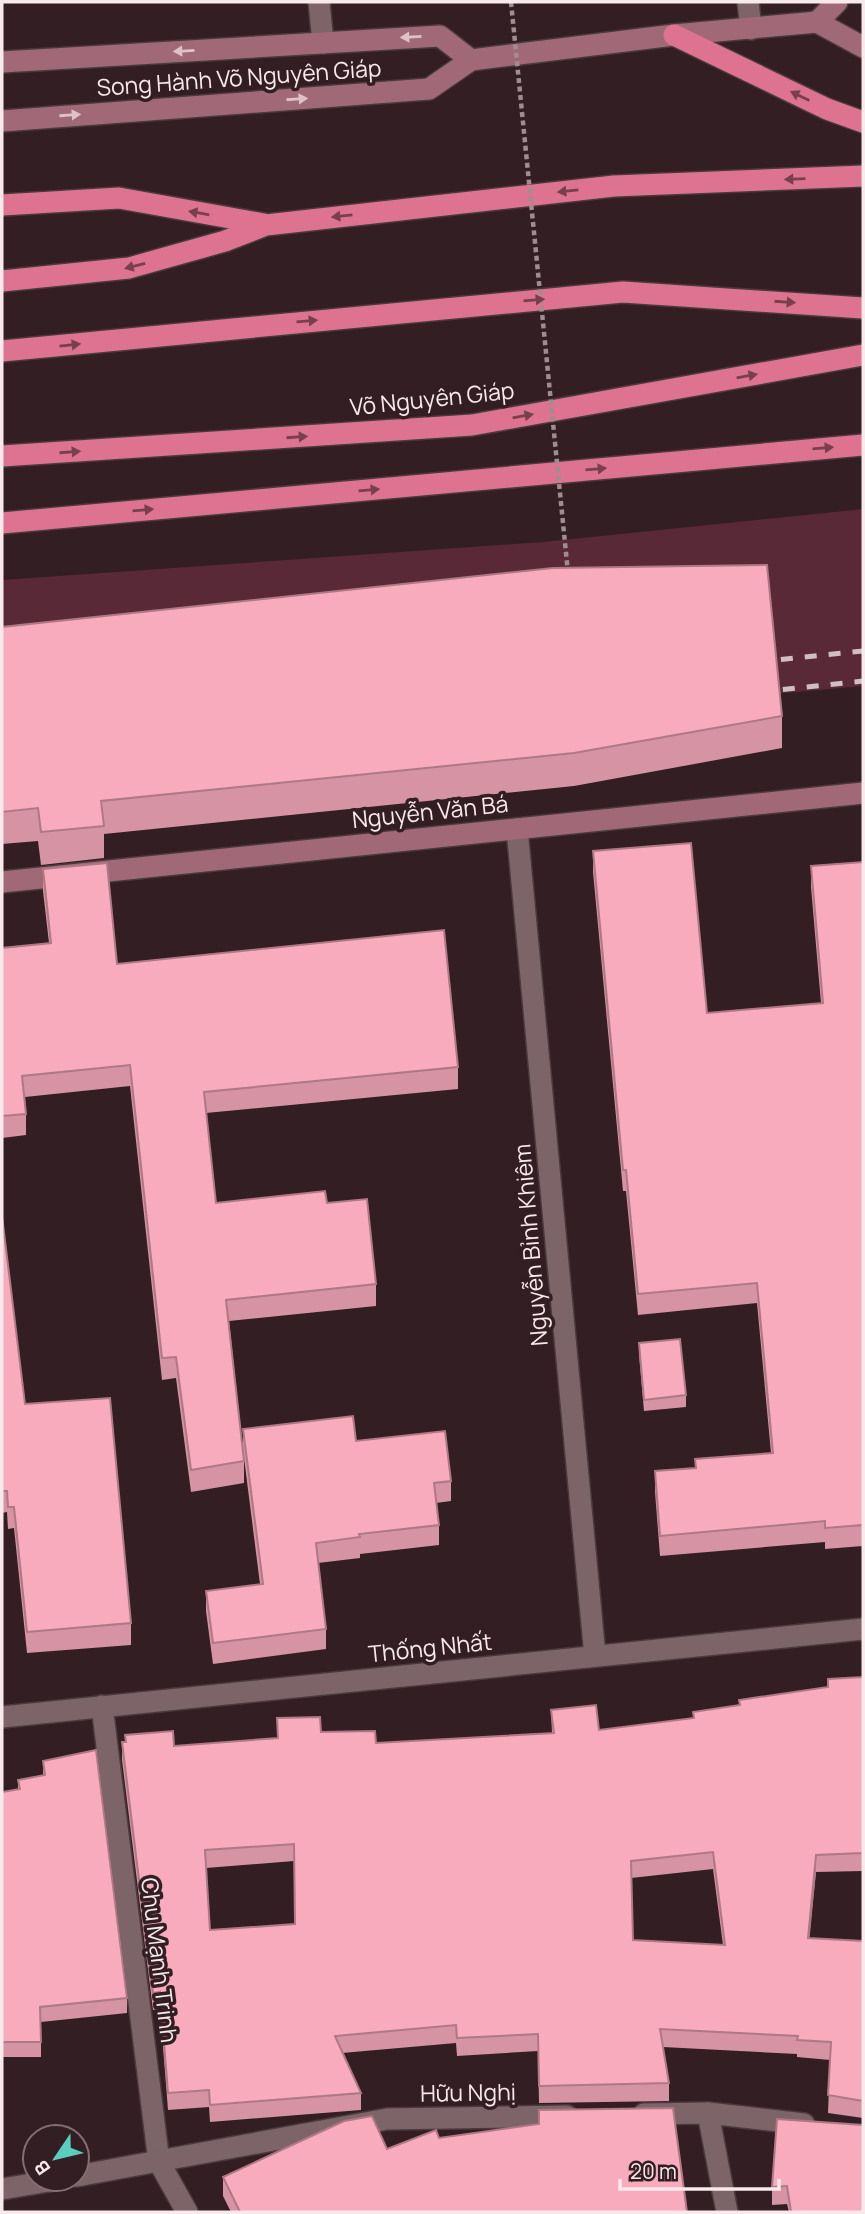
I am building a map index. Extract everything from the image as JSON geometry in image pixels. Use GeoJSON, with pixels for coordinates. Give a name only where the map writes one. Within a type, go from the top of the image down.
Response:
{"type":"FeatureCollection","features":[{"type":"Feature","properties":{"kind":"highway"},"geometry":{"type":"LineString","coordinates":[[674,35],[827,108],[863,122]]}},
{"type":"Feature","properties":{"kind":"highway"},"geometry":{"type":"LineString","coordinates":[[2,281],[129,268],[225,241],[266,225],[614,186],[863,176]]}},
{"type":"Feature","properties":{"kind":"highway"},"geometry":{"type":"LineString","coordinates":[[2,205],[119,198],[266,225]]}},
{"type":"Feature","properties":{"kind":"highway"},"geometry":{"type":"LineString","coordinates":[[2,351],[623,292],[863,308]]}},
{"type":"Feature","properties":{"kind":"highway","name":"Võ Nguyên Giáp"},"geometry":{"type":"LineString","coordinates":[[2,456],[472,425],[863,355]]}},
{"type":"Feature","properties":{"kind":"highway"},"geometry":{"type":"LineString","coordinates":[[2,523],[863,445]]}},
{"type":"Feature","properties":{"kind":"main road"},"geometry":{"type":"LineString","coordinates":[[838,2],[817,22],[863,47]]}},
{"type":"Feature","properties":{"kind":"main road","name":"Song Hành Võ Nguyên Giáp"},"geometry":{"type":"LineString","coordinates":[[2,121],[429,89],[471,60],[674,35],[817,22]]}},
{"type":"Feature","properties":{"kind":"main road","name":"Song Hành Võ Nguyên Giáp"},"geometry":{"type":"LineString","coordinates":[[2,62],[440,36],[471,60]]}},
{"type":"Feature","properties":{"kind":"main road","name":"Nguyễn Văn Bá"},"geometry":{"type":"LineString","coordinates":[[2,882],[863,793]]}},
{"type":"Feature","properties":{"kind":"street"},"geometry":{"type":"LineString","coordinates":[[320,2],[323,43]]}},
{"type":"Feature","properties":{"kind":"street"},"geometry":{"type":"LineString","coordinates":[[748,2],[751,29]]}},
{"type":"Feature","properties":{"kind":"street","name":"Nguyễn Bỉnh Khiêm"},"geometry":{"type":"LineString","coordinates":[[517,829],[595,1656]]}},
{"type":"Feature","properties":{"kind":"street","name":"Thống Nhất"},"geometry":{"type":"LineString","coordinates":[[2,1717],[863,1629]]}},
{"type":"Feature","properties":{"kind":"street","name":"Chu Mạnh Trinh"},"geometry":{"type":"LineString","coordinates":[[102,1706],[159,2162],[187,2212]]}},
{"type":"Feature","properties":{"kind":"street"},"geometry":{"type":"LineString","coordinates":[[624,2115],[708,2113],[824,2126]]}},
{"type":"Feature","properties":{"kind":"street"},"geometry":{"type":"LineString","coordinates":[[708,2113],[727,2212]]}},
{"type":"Feature","properties":{"kind":"street","name":"Hữu Nghị"},"geometry":{"type":"LineString","coordinates":[[91,2174],[387,2119],[583,2116]]}},
{"type":"Feature","properties":{"kind":"street"},"geometry":{"type":"LineString","coordinates":[[2,2189],[21,2186]]}},
{"type":"Feature","properties":{"kind":"path"},"geometry":{"type":"LineString","coordinates":[[511,2],[569,586]]}},
{"type":"Feature","properties":{"kind":"shaded area"},"geometry":{"type":"Polygon","coordinates":[[[863,509],[863,686],[2,762],[2,580],[543,542],[863,509]]]}},
{"type":"Feature","properties":{"kind":"building"},"geometry":{"type":"Polygon","coordinates":[[[767,565],[782,716],[574,753],[101,801],[104,826],[41,832],[38,808],[2,812],[2,627],[553,568],[767,565]]]}},
{"type":"Feature","properties":{"kind":"building"},"geometry":{"type":"Polygon","coordinates":[[[691,843],[707,1013],[823,1003],[811,866],[863,862],[863,1525],[825,1528],[825,1521],[660,1536],[655,1471],[696,1468],[695,1459],[773,1453],[757,1283],[638,1294],[626,1170],[623,1170],[593,851],[691,843]]]}},
{"type":"Feature","properties":{"kind":"building"},"geometry":{"type":"Polygon","coordinates":[[[107,863],[117,964],[444,930],[458,1067],[204,1092],[216,1203],[325,1191],[327,1203],[367,1199],[376,1284],[226,1300],[244,1461],[191,1470],[176,1357],[162,1358],[130,1065],[22,1076],[26,1114],[2,1116],[2,948],[51,943],[43,869],[107,863]]]}},
{"type":"Feature","properties":{"kind":"building"},"geometry":{"type":"Polygon","coordinates":[[[2,1216],[25,1404],[110,1398],[131,1623],[27,1632],[14,1507],[8,1507],[7,1491],[2,1491],[2,1216]]]}},
{"type":"Feature","properties":{"kind":"building"},"geometry":{"type":"Polygon","coordinates":[[[680,1339],[686,1395],[644,1400],[639,1343],[680,1339]]]}},
{"type":"Feature","properties":{"kind":"building"},"geometry":{"type":"Polygon","coordinates":[[[353,1416],[356,1441],[445,1431],[451,1481],[434,1483],[439,1525],[359,1534],[360,1537],[316,1543],[326,1629],[213,1643],[206,1591],[263,1584],[243,1429],[353,1416]]]}},
{"type":"Feature","properties":{"kind":"building"},"geometry":{"type":"Polygon","coordinates":[[[863,1677],[863,1853],[816,1855],[808,1938],[863,1941],[863,2101],[828,2095],[831,2042],[797,2040],[798,2036],[660,2029],[669,2083],[539,2086],[538,2034],[457,2038],[456,2025],[335,2036],[361,2093],[210,2105],[209,2090],[168,2093],[160,1992],[153,1993],[122,1742],[126,1742],[125,1735],[173,1731],[174,1746],[278,1738],[277,1718],[320,1717],[321,1732],[375,1731],[376,1743],[554,1733],[551,1710],[596,1705],[599,1730],[694,1718],[693,1712],[740,1705],[739,1700],[828,1687],[828,1679],[863,1677]],[[294,1844],[205,1850],[210,1930],[295,1924],[294,1844]],[[713,1852],[631,1861],[633,1940],[725,1945],[713,1852]]]}},
{"type":"Feature","properties":{"kind":"building"},"geometry":{"type":"Polygon","coordinates":[[[96,1750],[127,1998],[40,2007],[41,2042],[2,2042],[2,1792],[20,1789],[18,1780],[45,1775],[43,1761],[96,1750]]]}},
{"type":"Feature","properties":{"kind":"building"},"geometry":{"type":"Polygon","coordinates":[[[673,2108],[687,2212],[240,2212],[223,2177],[344,2121],[372,2116],[387,2149],[436,2130],[439,2138],[539,2124],[539,2110],[673,2108]]]}},
{"type":"Feature","properties":{"kind":"building"},"geometry":{"type":"Polygon","coordinates":[[[777,2119],[863,2125],[863,2212],[791,2212],[787,2186],[772,2187],[777,2119]]]}},
{"type":"Feature","properties":{"kind":"railway"},"geometry":{"type":"LineString","coordinates":[[757,662],[863,651]]}},
{"type":"Feature","properties":{"kind":"railway"},"geometry":{"type":"LineString","coordinates":[[759,692],[863,681]]}}]}
